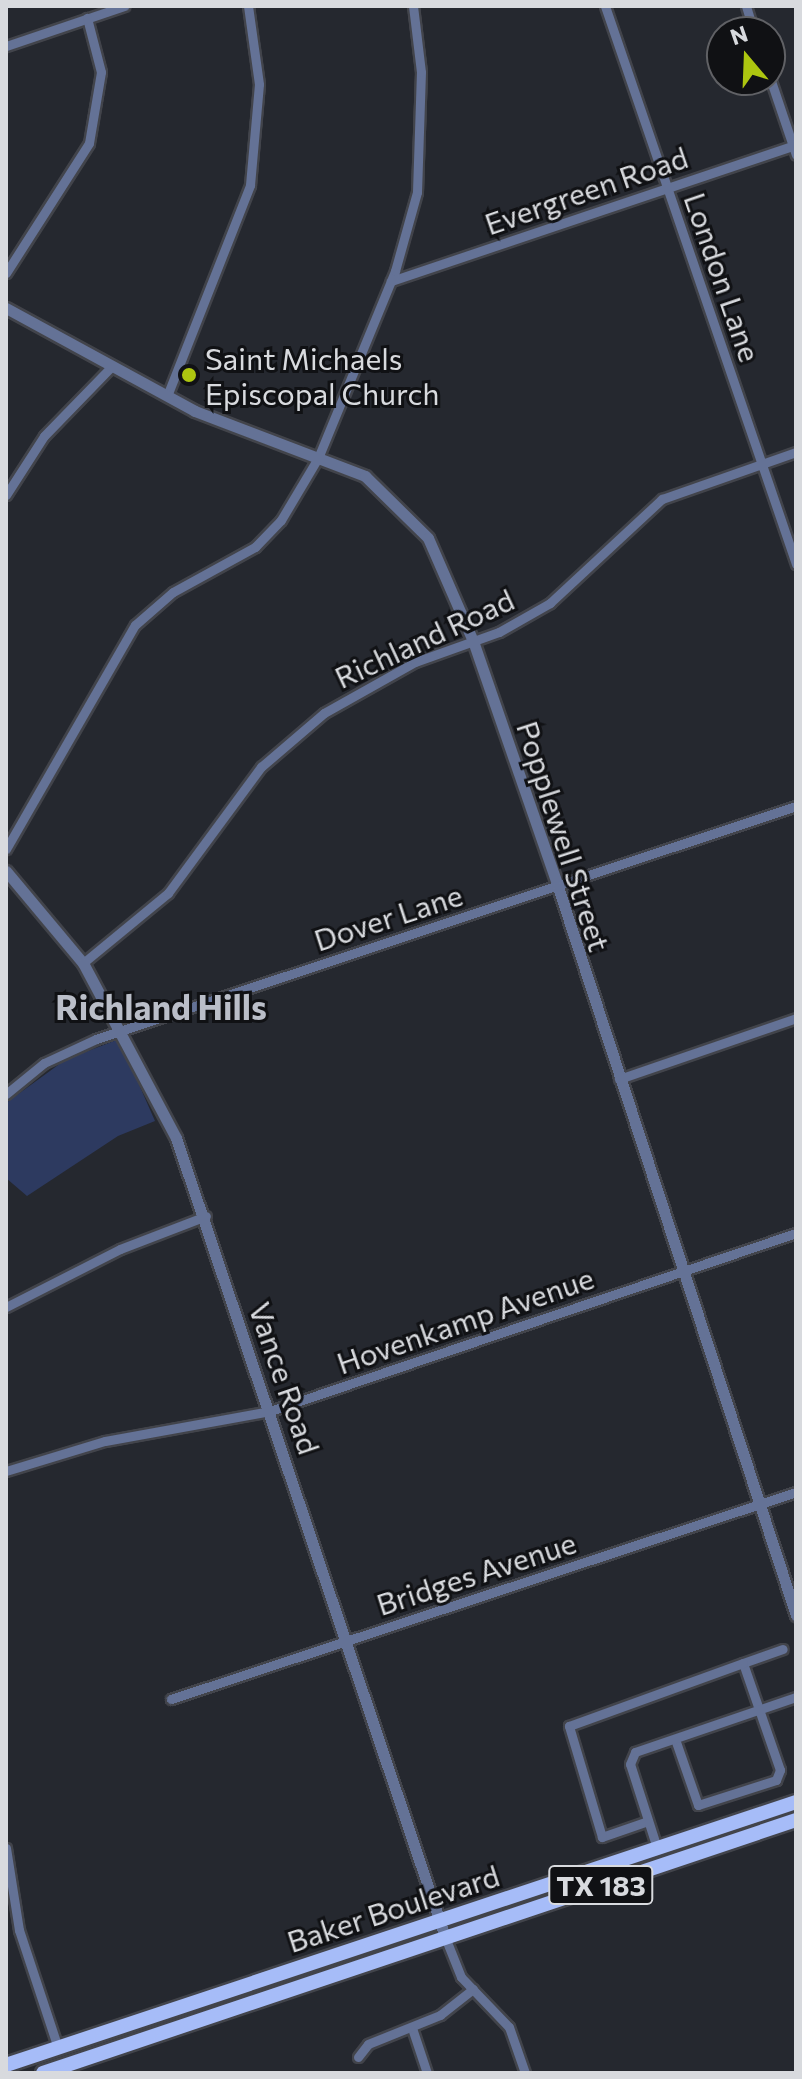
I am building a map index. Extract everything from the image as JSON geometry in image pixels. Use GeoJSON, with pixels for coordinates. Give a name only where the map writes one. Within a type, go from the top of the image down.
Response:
{"type":"FeatureCollection","features":[{"type":"Feature","properties":{"kind":"main road","name":"Baker Boulevard"},"geometry":{"type":"LineString","coordinates":[[6,2065],[796,1802]]}},
{"type":"Feature","properties":{"kind":"main road","name":"Baker Boulevard"},"geometry":{"type":"LineString","coordinates":[[43,2073],[67,2069],[445,1937],[796,1820]]}},
{"type":"Feature","properties":{"kind":"main road"},"geometry":{"type":"LineString","coordinates":[[58,2048],[67,2069]]}},
{"type":"Feature","properties":{"kind":"street"},"geometry":{"type":"LineString","coordinates":[[6,46],[124,6]]}},
{"type":"Feature","properties":{"kind":"street"},"geometry":{"type":"LineString","coordinates":[[167,396],[218,281],[250,185],[259,84],[248,6]]}},
{"type":"Feature","properties":{"kind":"street"},"geometry":{"type":"LineString","coordinates":[[6,849],[135,625],[173,592],[255,547],[281,520],[318,458],[391,281],[419,176],[421,72],[413,6]]}},
{"type":"Feature","properties":{"kind":"street","name":"London Lane"},"geometry":{"type":"LineString","coordinates":[[605,6],[796,564]]}},
{"type":"Feature","properties":{"kind":"street"},"geometry":{"type":"LineString","coordinates":[[6,273],[89,143],[101,72],[87,18]]}},
{"type":"Feature","properties":{"kind":"street"},"geometry":{"type":"LineString","coordinates":[[776,96],[795,149]]}},
{"type":"Feature","properties":{"kind":"street","name":"Evergreen Road"},"geometry":{"type":"LineString","coordinates":[[391,281],[795,149]]}},
{"type":"Feature","properties":{"kind":"street","name":"Popplewell Street"},"geometry":{"type":"LineString","coordinates":[[6,308],[167,396],[365,476],[420,528],[446,572],[473,641],[558,887],[796,1615]]}},
{"type":"Feature","properties":{"kind":"street"},"geometry":{"type":"LineString","coordinates":[[6,495],[61,416],[111,367]]}},
{"type":"Feature","properties":{"kind":"street","name":"Richland Road"},"geometry":{"type":"LineString","coordinates":[[83,963],[178,882],[261,767],[301,731],[377,681],[473,641],[569,590],[662,499],[796,452]]}},
{"type":"Feature","properties":{"kind":"street","name":"Dover Lane"},"geometry":{"type":"LineString","coordinates":[[6,1094],[44,1063],[121,1030],[796,806]]}},
{"type":"Feature","properties":{"kind":"street","name":"Vance Road"},"geometry":{"type":"LineString","coordinates":[[6,871],[83,963],[176,1138],[206,1216],[445,1937]]}},
{"type":"Feature","properties":{"kind":"street"},"geometry":{"type":"LineString","coordinates":[[619,1079],[796,1018]]}},
{"type":"Feature","properties":{"kind":"street"},"geometry":{"type":"LineString","coordinates":[[6,1307],[120,1249],[206,1216]]}},
{"type":"Feature","properties":{"kind":"street","name":"Hovenkamp Avenue"},"geometry":{"type":"LineString","coordinates":[[6,1471],[105,1441],[270,1411],[796,1233]]}},
{"type":"Feature","properties":{"kind":"street","name":"Bridges Avenue"},"geometry":{"type":"LineString","coordinates":[[171,1699],[796,1492]]}},
{"type":"Feature","properties":{"kind":"street"},"geometry":{"type":"LineString","coordinates":[[648,1821],[602,1837],[569,1726],[783,1649]]}},
{"type":"Feature","properties":{"kind":"street"},"geometry":{"type":"LineString","coordinates":[[675,1739],[698,1805],[776,1780],[780,1770],[743,1663]]}},
{"type":"Feature","properties":{"kind":"street"},"geometry":{"type":"LineString","coordinates":[[657,1848],[631,1759],[675,1739],[796,1697]]}},
{"type":"Feature","properties":{"kind":"street"},"geometry":{"type":"LineString","coordinates":[[6,1848],[10,1894],[19,1930],[58,2048]]}},
{"type":"Feature","properties":{"kind":"street"},"geometry":{"type":"LineString","coordinates":[[445,1937],[457,1970],[509,2027],[525,2073]]}},
{"type":"Feature","properties":{"kind":"street"},"geometry":{"type":"LineString","coordinates":[[358,2057],[368,2044],[412,2028],[473,1989]]}},
{"type":"Feature","properties":{"kind":"street"},"geometry":{"type":"LineString","coordinates":[[412,2028],[427,2073]]}},
{"type":"Feature","properties":{"kind":"shaded area"},"geometry":{"type":"Polygon","coordinates":[[[119,1039],[155,1121],[118,1136],[27,1196],[6,1178],[6,1103],[65,1060],[119,1039]]]}},
{"type":"Feature","properties":{"kind":"place","name":"Saint Michaels Episcopal Church"},"geometry":{"type":"Point","coordinates":[189,375]}},
{"type":"Feature","properties":{"kind":"district","name":"Richland Hills"},"geometry":{"type":"Point","coordinates":[161,1007]}}]}
